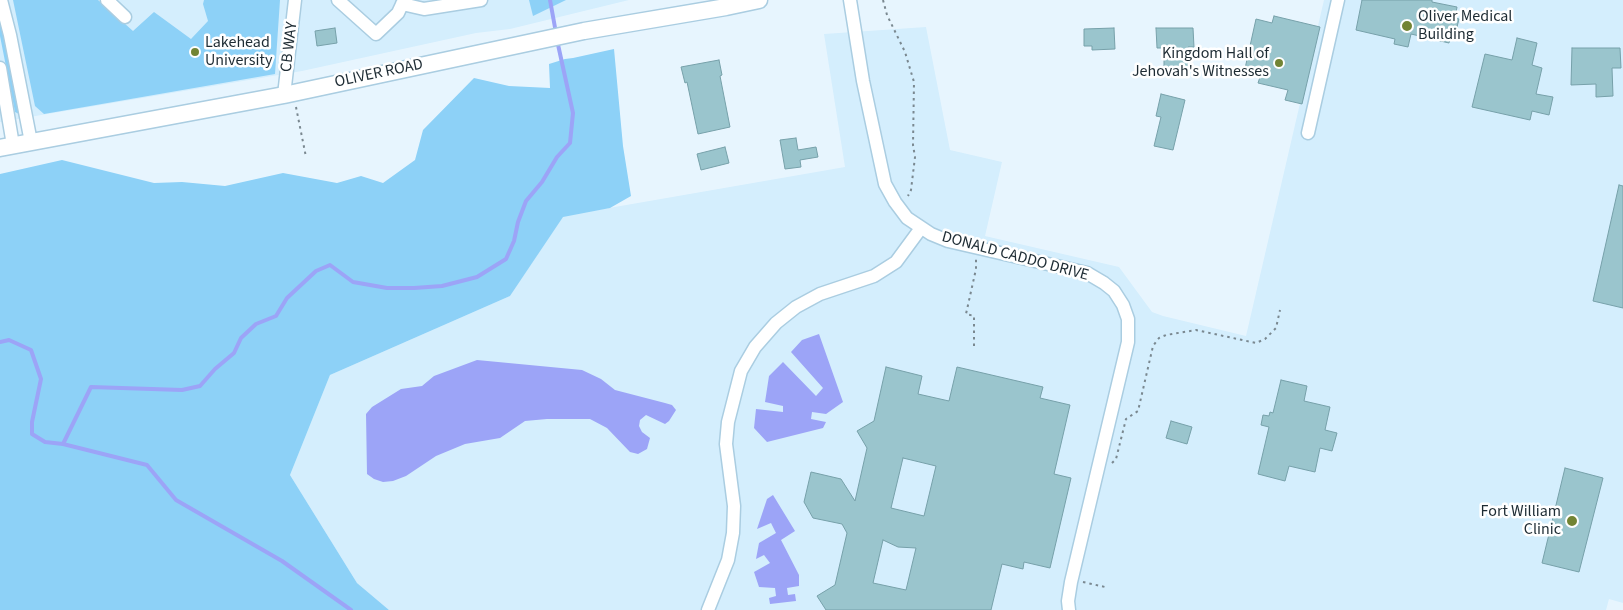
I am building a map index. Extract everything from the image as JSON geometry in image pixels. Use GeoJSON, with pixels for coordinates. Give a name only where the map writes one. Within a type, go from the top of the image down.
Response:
{"type":"FeatureCollection","features":[{"type":"Feature","properties":{"kind":"main road","name":"OLIVER ROAD"},"geometry":{"type":"LineString","coordinates":[[6,146],[288,94],[584,31],[726,4],[759,0]]}},
{"type":"Feature","properties":{"kind":"street"},"geometry":{"type":"LineString","coordinates":[[1,0],[10,35],[31,142]]}},
{"type":"Feature","properties":{"kind":"street"},"geometry":{"type":"LineString","coordinates":[[107,0],[125,17]]}},
{"type":"Feature","properties":{"kind":"street","name":"CB WAY"},"geometry":{"type":"LineString","coordinates":[[288,94],[295,0]]}},
{"type":"Feature","properties":{"kind":"street"},"geometry":{"type":"LineString","coordinates":[[338,0],[376,34],[398,13],[403,2],[424,9],[481,0]]}},
{"type":"Feature","properties":{"kind":"street","name":"DONALD CADDO DRIVE"},"geometry":{"type":"LineString","coordinates":[[850,0],[863,81],[885,184],[907,218],[931,234],[948,241],[1087,274],[1114,291],[1123,305],[1128,319],[1128,342],[1072,580],[1068,601],[1069,610]]}},
{"type":"Feature","properties":{"kind":"street"},"geometry":{"type":"LineString","coordinates":[[1308,133],[1338,0]]}},
{"type":"Feature","properties":{"kind":"street"},"geometry":{"type":"LineString","coordinates":[[0,68],[6,146]]}},
{"type":"Feature","properties":{"kind":"street"},"geometry":{"type":"LineString","coordinates":[[708,610],[728,560],[733,533],[734,506],[726,444],[728,422],[741,371],[755,347],[783,317],[809,299],[874,276],[896,262],[921,228]]}},
{"type":"Feature","properties":{"kind":"path"},"geometry":{"type":"LineString","coordinates":[[883,0],[887,15],[905,52],[914,82],[913,145],[915,157],[911,190],[908,196]]}},
{"type":"Feature","properties":{"kind":"path"},"geometry":{"type":"LineString","coordinates":[[288,94],[306,157]]}},
{"type":"Feature","properties":{"kind":"path"},"geometry":{"type":"LineString","coordinates":[[974,346],[974,316],[966,314],[976,269],[976,254]]}},
{"type":"Feature","properties":{"kind":"path"},"geometry":{"type":"LineString","coordinates":[[1097,471],[1116,459],[1126,419],[1138,411],[1153,346],[1159,338],[1196,330],[1256,343],[1265,339],[1276,328],[1280,310]]}},
{"type":"Feature","properties":{"kind":"path"},"geometry":{"type":"LineString","coordinates":[[1072,580],[1105,588]]}},
{"type":"Feature","properties":{"kind":"shaded area","name":"Lakehead University"},"geometry":{"type":"Polygon","coordinates":[[[0,0],[629,0],[510,29],[476,33],[302,71],[0,122],[0,0]]]}},
{"type":"Feature","properties":{"kind":"shaded area"},"geometry":{"type":"Polygon","coordinates":[[[13,0],[98,0],[133,31],[154,12],[191,39],[208,21],[203,4],[204,0],[280,0],[275,74],[44,114],[35,106],[13,0]]]}},
{"type":"Feature","properties":{"kind":"shaded area"},"geometry":{"type":"Polygon","coordinates":[[[529,0],[566,0],[533,16],[529,0]]]}},
{"type":"Feature","properties":{"kind":"shaded area"},"geometry":{"type":"Polygon","coordinates":[[[1324,0],[1623,0],[1623,603],[1609,599],[1606,610],[389,610],[357,583],[290,475],[330,375],[510,296],[563,216],[845,167],[824,34],[926,27],[950,150],[1002,162],[985,236],[1119,267],[1152,312],[1246,336],[1324,0]]]}},
{"type":"Feature","properties":{"kind":"shaded area"},"geometry":{"type":"Polygon","coordinates":[[[0,13],[19,114],[15,112],[0,36],[0,13]]]}},
{"type":"Feature","properties":{"kind":"shaded area"},"geometry":{"type":"Polygon","coordinates":[[[614,49],[623,146],[631,196],[610,208],[563,217],[510,296],[330,375],[290,475],[357,583],[389,610],[0,610],[0,174],[62,160],[154,183],[182,182],[225,186],[283,173],[337,183],[361,176],[383,183],[415,160],[423,130],[474,78],[509,86],[550,88],[549,64],[614,49]]]}},
{"type":"Feature","properties":{"kind":"shaded area"},"geometry":{"type":"Polygon","coordinates":[[[819,334],[843,402],[826,414],[812,412],[811,419],[826,422],[823,428],[767,442],[754,428],[756,409],[783,412],[783,406],[765,402],[769,376],[783,362],[816,396],[823,388],[791,352],[802,340],[819,334]]]}},
{"type":"Feature","properties":{"kind":"shaded area"},"geometry":{"type":"Polygon","coordinates":[[[477,360],[582,370],[601,379],[615,390],[672,405],[676,410],[665,424],[646,415],[640,420],[639,426],[642,432],[650,438],[647,449],[638,454],[630,452],[607,428],[590,419],[547,419],[525,421],[500,438],[465,444],[436,456],[406,476],[393,481],[383,482],[367,474],[366,414],[372,407],[401,389],[422,386],[434,376],[477,360]]]}},
{"type":"Feature","properties":{"kind":"shaded area"},"geometry":{"type":"Polygon","coordinates":[[[773,495],[795,531],[781,540],[799,575],[799,586],[787,588],[788,595],[795,594],[796,601],[770,604],[769,598],[776,596],[775,588],[759,587],[754,572],[770,563],[764,555],[756,559],[759,543],[776,533],[771,523],[757,529],[767,499],[773,495]]]}},
{"type":"Feature","properties":{"kind":"building","name":"Oliver Medical Building"},"geometry":{"type":"Polygon","coordinates":[[[1362,0],[1432,0],[1432,2],[1457,7],[1455,18],[1459,19],[1454,39],[1450,38],[1449,43],[1411,34],[1408,47],[1394,44],[1395,39],[1356,30],[1362,0]]]}},
{"type":"Feature","properties":{"kind":"building","name":"Kingdom Hall of Jehovah's Witnesses"},"geometry":{"type":"Polygon","coordinates":[[[1274,16],[1320,27],[1302,104],[1285,100],[1288,90],[1258,83],[1260,77],[1244,73],[1256,19],[1272,23],[1274,16]]]}},
{"type":"Feature","properties":{"kind":"building"},"geometry":{"type":"Polygon","coordinates":[[[335,28],[337,43],[317,46],[315,31],[335,28]]]}},
{"type":"Feature","properties":{"kind":"building"},"geometry":{"type":"Polygon","coordinates":[[[1114,28],[1115,49],[1092,50],[1092,46],[1084,46],[1084,29],[1114,28]]]}},
{"type":"Feature","properties":{"kind":"building"},"geometry":{"type":"Polygon","coordinates":[[[1156,28],[1193,28],[1194,47],[1188,47],[1188,70],[1164,70],[1164,48],[1157,48],[1156,28]]]}},
{"type":"Feature","properties":{"kind":"building"},"geometry":{"type":"Polygon","coordinates":[[[1517,38],[1537,43],[1532,65],[1542,68],[1536,94],[1553,97],[1549,115],[1532,111],[1530,120],[1472,107],[1485,54],[1512,60],[1517,38]]]}},
{"type":"Feature","properties":{"kind":"building"},"geometry":{"type":"Polygon","coordinates":[[[1572,48],[1620,48],[1621,68],[1612,68],[1613,96],[1596,97],[1596,84],[1571,85],[1572,48]]]}},
{"type":"Feature","properties":{"kind":"building"},"geometry":{"type":"Polygon","coordinates":[[[719,60],[722,75],[720,76],[730,127],[698,134],[687,82],[685,83],[681,67],[719,60]]]}},
{"type":"Feature","properties":{"kind":"building"},"geometry":{"type":"Polygon","coordinates":[[[1161,94],[1185,100],[1173,150],[1154,146],[1161,117],[1156,116],[1161,94]]]}},
{"type":"Feature","properties":{"kind":"building"},"geometry":{"type":"Polygon","coordinates":[[[796,138],[798,150],[816,147],[818,157],[800,160],[801,167],[785,169],[780,140],[796,138]]]}},
{"type":"Feature","properties":{"kind":"building"},"geometry":{"type":"Polygon","coordinates":[[[725,147],[729,163],[701,170],[697,154],[725,147]]]}},
{"type":"Feature","properties":{"kind":"building"},"geometry":{"type":"Polygon","coordinates":[[[1619,185],[1623,186],[1623,308],[1593,301],[1619,185]]]}},
{"type":"Feature","properties":{"kind":"building"},"geometry":{"type":"Polygon","coordinates":[[[886,367],[922,376],[918,394],[949,401],[957,367],[1043,387],[1040,398],[1070,405],[1054,474],[1071,478],[1050,568],[1024,562],[1023,569],[1002,564],[991,610],[826,610],[817,596],[835,585],[847,533],[842,524],[813,518],[804,502],[811,472],[841,479],[855,501],[867,448],[857,431],[874,421],[886,367]],[[903,458],[891,508],[924,516],[936,466],[903,458]],[[883,540],[873,583],[906,590],[916,548],[898,547],[883,540]]]}},
{"type":"Feature","properties":{"kind":"building"},"geometry":{"type":"Polygon","coordinates":[[[1281,380],[1307,386],[1304,401],[1330,407],[1325,430],[1337,433],[1332,451],[1320,448],[1315,472],[1289,466],[1285,481],[1258,474],[1269,427],[1261,425],[1263,415],[1269,416],[1270,412],[1273,413],[1281,380]]]}},
{"type":"Feature","properties":{"kind":"building"},"geometry":{"type":"Polygon","coordinates":[[[1171,421],[1192,427],[1187,444],[1166,438],[1171,421]]]}},
{"type":"Feature","properties":{"kind":"building","name":"Fort William Clinic"},"geometry":{"type":"Polygon","coordinates":[[[1565,468],[1603,478],[1579,572],[1542,563],[1565,468]]]}},
{"type":"Feature","properties":{"kind":"waterway"},"geometry":{"type":"LineString","coordinates":[[550,0],[556,33]]}},
{"type":"Feature","properties":{"kind":"waterway"},"geometry":{"type":"LineString","coordinates":[[63,444],[91,387],[182,390],[200,386],[215,369],[234,353],[241,338],[256,324],[276,316],[287,298],[316,271],[330,265],[353,282],[387,288],[414,288],[442,286],[477,277],[506,259],[514,241],[518,222],[526,201],[542,182],[557,157],[570,143],[573,113],[557,40]]}},
{"type":"Feature","properties":{"kind":"waterway"},"geometry":{"type":"LineString","coordinates":[[0,342],[9,340],[31,350],[41,379],[32,422],[32,434],[45,442],[63,444],[147,465],[176,500],[282,561],[351,610]]}},
{"type":"Feature","properties":{"kind":"place","name":"Oliver Medical Building"},"geometry":{"type":"Point","coordinates":[1407,26]}},
{"type":"Feature","properties":{"kind":"place","name":"Lakehead University"},"geometry":{"type":"Point","coordinates":[195,52]}},
{"type":"Feature","properties":{"kind":"place","name":"Kingdom Hall of Jehovah's Witnesses"},"geometry":{"type":"Point","coordinates":[1279,63]}},
{"type":"Feature","properties":{"kind":"place","name":"Fort William Clinic"},"geometry":{"type":"Point","coordinates":[1572,521]}}]}
